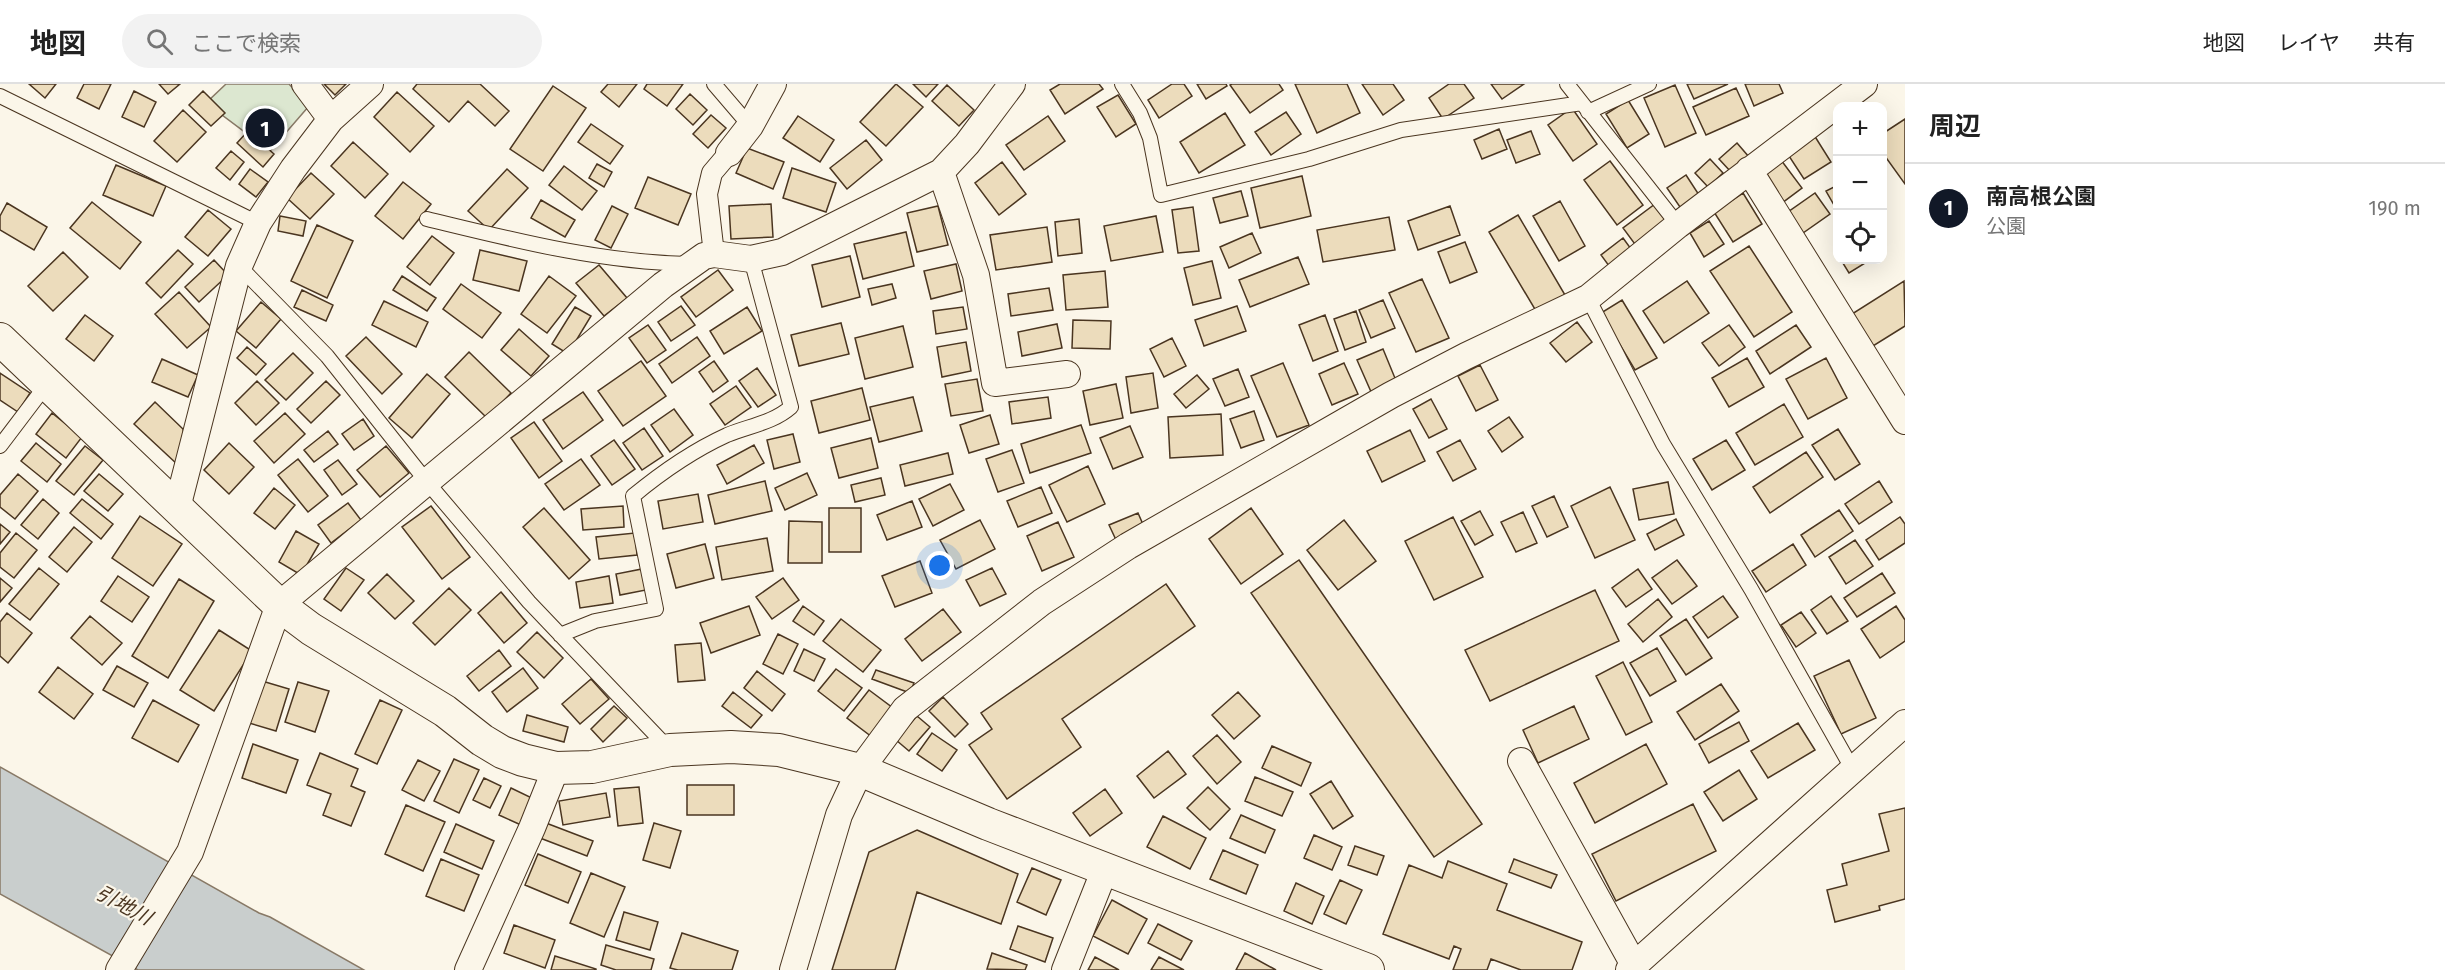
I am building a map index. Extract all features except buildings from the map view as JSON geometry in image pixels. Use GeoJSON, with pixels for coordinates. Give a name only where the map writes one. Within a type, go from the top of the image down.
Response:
{"type":"FeatureCollection","features":[{"type":"Feature","properties":{"kind":"street"},"geometry":{"type":"LineString","coordinates":[[305,84],[331,119]]}},
{"type":"Feature","properties":{"kind":"street"},"geometry":{"type":"LineString","coordinates":[[177,508],[239,266],[258,223],[292,169],[331,119],[370,84]]}},
{"type":"Feature","properties":{"kind":"street"},"geometry":{"type":"LineString","coordinates":[[704,259],[707,194],[712,173],[750,126],[773,84]]}},
{"type":"Feature","properties":{"kind":"street"},"geometry":{"type":"LineString","coordinates":[[119,969],[190,852],[279,605],[663,285],[704,259],[751,259],[782,252],[941,172],[967,144],[1012,84]]}},
{"type":"Feature","properties":{"kind":"street"},"geometry":{"type":"LineString","coordinates":[[793,970],[839,815],[860,770],[905,709],[1042,602],[1118,552],[1391,395],[1466,356],[1588,298],[1678,225],[1864,84]]}},
{"type":"Feature","properties":{"kind":"street"},"geometry":{"type":"LineString","coordinates":[[1749,170],[1905,421]]}},
{"type":"Feature","properties":{"kind":"street"},"geometry":{"type":"LineString","coordinates":[[941,172],[976,275],[995,383],[1067,374]]}},
{"type":"Feature","properties":{"kind":"street"},"geometry":{"type":"LineString","coordinates":[[0,339],[279,605],[311,629],[445,711],[502,752],[556,768],[592,767],[670,750],[731,747],[779,750],[860,770],[1105,870],[1368,970]]}},
{"type":"Feature","properties":{"kind":"street"},"geometry":{"type":"LineString","coordinates":[[1521,761],[1632,968],[1905,723]]}},
{"type":"Feature","properties":{"kind":"street"},"geometry":{"type":"LineString","coordinates":[[468,970],[532,828],[556,768]]}},
{"type":"Feature","properties":{"kind":"street"},"geometry":{"type":"LineString","coordinates":[[1065,970],[1105,870]]}},
{"type":"Feature","properties":{"kind":"lane"},"geometry":{"type":"LineString","coordinates":[[714,84],[750,126]]}},
{"type":"Feature","properties":{"kind":"lane"},"geometry":{"type":"LineString","coordinates":[[1122,84],[1140,113],[1150,138],[1161,195],[1309,159],[1401,130],[1585,107],[1648,84]]}},
{"type":"Feature","properties":{"kind":"lane"},"geometry":{"type":"LineString","coordinates":[[1567,84],[1678,225]]}},
{"type":"Feature","properties":{"kind":"lane"},"geometry":{"type":"LineString","coordinates":[[0,96],[258,223]]}},
{"type":"Feature","properties":{"kind":"lane"},"geometry":{"type":"LineString","coordinates":[[427,219],[540,247],[603,258],[704,259]]}},
{"type":"Feature","properties":{"kind":"lane"},"geometry":{"type":"LineString","coordinates":[[560,635],[595,621],[656,609],[633,496],[691,454],[728,435],[782,416],[791,407],[751,259]]}},
{"type":"Feature","properties":{"kind":"lane"},"geometry":{"type":"LineString","coordinates":[[239,266],[327,356],[427,482],[529,602],[670,750]]}},
{"type":"Feature","properties":{"kind":"lane"},"geometry":{"type":"LineString","coordinates":[[1588,298],[1663,444],[1751,589],[1853,770]]}},
{"type":"Feature","properties":{"kind":"lane"},"geometry":{"type":"LineString","coordinates":[[0,446],[47,384]]}},
{"type":"Feature","properties":{"kind":"green space"},"geometry":{"type":"Polygon","coordinates":[[[226,84],[289,84],[309,106],[270,151],[206,103],[226,84]]]}},
{"type":"Feature","properties":{"kind":"water","name":"引地川"},"geometry":{"type":"Polygon","coordinates":[[[0,767],[364,970],[138,970],[0,894],[0,767]]]}},
{"type":"Feature","properties":{"kind":"place","name":"南高根公園"},"geometry":{"type":"Point","coordinates":[265,128]}}]}
